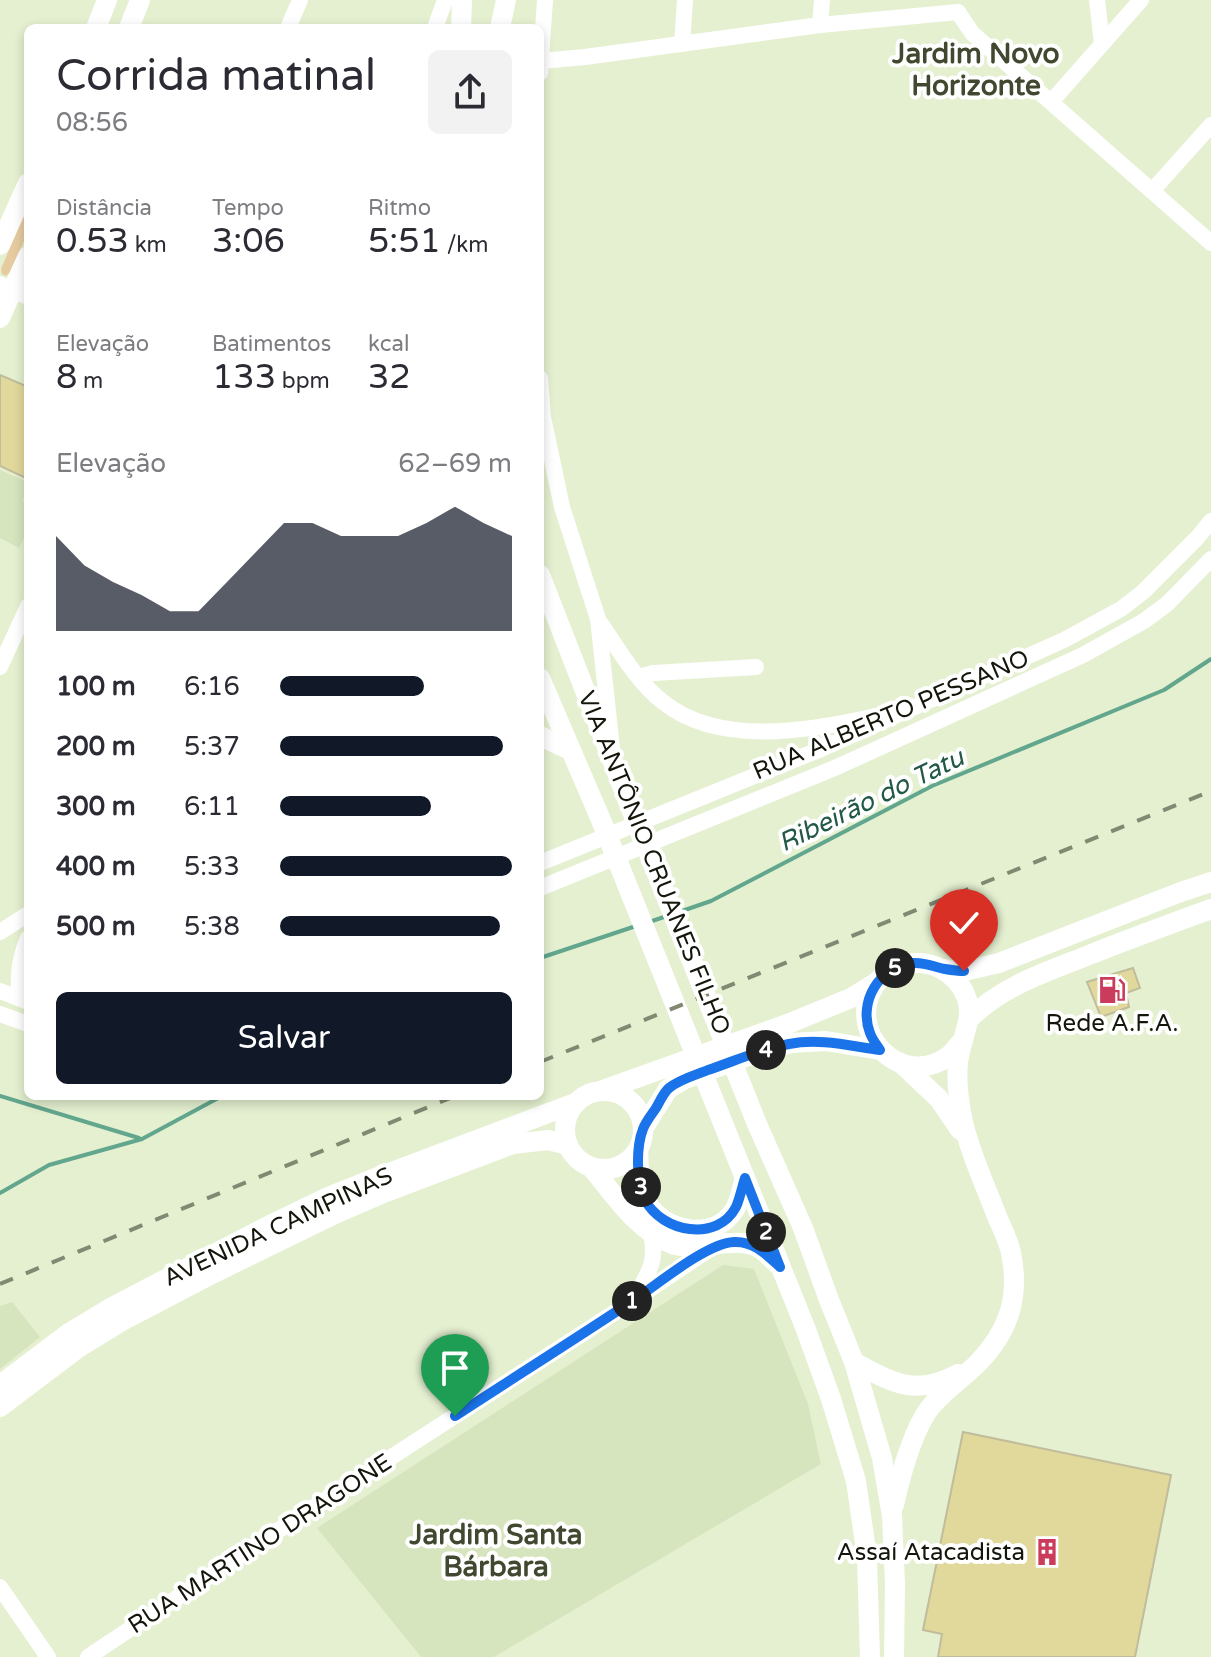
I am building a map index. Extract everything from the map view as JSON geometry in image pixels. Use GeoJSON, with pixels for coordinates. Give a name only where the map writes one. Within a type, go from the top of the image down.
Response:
{"type":"FeatureCollection","features":[{"type":"Feature","properties":{"kind":"main road"},"geometry":{"type":"LineString","coordinates":[[98,24],[107,0]]}},
{"type":"Feature","properties":{"kind":"main road"},"geometry":{"type":"LineString","coordinates":[[131,24],[140,0]]}},
{"type":"Feature","properties":{"kind":"main road"},"geometry":{"type":"LineString","coordinates":[[461,24],[462,0]]}},
{"type":"Feature","properties":{"kind":"main road"},"geometry":{"type":"LineString","coordinates":[[493,24],[496,0]]}},
{"type":"Feature","properties":{"kind":"main road"},"geometry":{"type":"LineString","coordinates":[[501,24],[506,0]]}},
{"type":"Feature","properties":{"kind":"main road"},"geometry":{"type":"LineString","coordinates":[[0,245],[24,192]]}},
{"type":"Feature","properties":{"kind":"main road"},"geometry":{"type":"LineString","coordinates":[[0,318],[24,266]]}},
{"type":"Feature","properties":{"kind":"main road","name":"VIA ANTÔNIO CRUANES FILHO"},"geometry":{"type":"LineString","coordinates":[[544,585],[854,1362],[882,1458],[892,1516],[894,1657]]}},
{"type":"Feature","properties":{"kind":"main road","name":"VIA ANTÔNIO CRUANES FILHO"},"geometry":{"type":"LineString","coordinates":[[544,688],[601,820],[745,1178]]}},
{"type":"Feature","properties":{"kind":"main road"},"geometry":{"type":"LineString","coordinates":[[544,738],[570,750]]}},
{"type":"Feature","properties":{"kind":"main road"},"geometry":{"type":"LineString","coordinates":[[880,1050],[826,1041],[791,1043],[685,1079],[668,1089],[629,1160],[618,1166],[604,1169],[591,1167],[574,1155],[568,1145],[565,1123],[575,1103],[587,1095],[851,998],[900,966],[928,964],[964,971],[999,963],[1211,882]]}},
{"type":"Feature","properties":{"kind":"main road"},"geometry":{"type":"LineString","coordinates":[[969,1019],[1007,989],[1211,909]]}},
{"type":"Feature","properties":{"kind":"main road"},"geometry":{"type":"LineString","coordinates":[[892,1516],[899,1478],[914,1437],[931,1406],[979,1362],[998,1339],[1011,1312],[1015,1283],[1011,1250],[968,1143],[959,1106],[958,1062],[969,1019],[968,1004],[963,990],[942,969]]}},
{"type":"Feature","properties":{"kind":"main road"},"geometry":{"type":"LineString","coordinates":[[877,982],[868,999],[866,1017],[870,1035],[880,1050],[902,1064],[939,1099],[968,1143]]}},
{"type":"Feature","properties":{"kind":"main road"},"geometry":{"type":"LineString","coordinates":[[902,1064],[919,1066],[936,1063],[951,1054],[962,1041]]}},
{"type":"Feature","properties":{"kind":"main road"},"geometry":{"type":"LineString","coordinates":[[603,1090],[619,1093],[640,1114],[640,1181],[645,1200],[654,1212],[678,1227],[709,1229],[722,1223],[735,1208],[745,1178]]}},
{"type":"Feature","properties":{"kind":"main road","name":"AVENIDA CAMPINAS"},"geometry":{"type":"LineString","coordinates":[[0,1407],[78,1348],[122,1321],[377,1187],[575,1103]]}},
{"type":"Feature","properties":{"kind":"main road","name":"AVENIDA CAMPINAS"},"geometry":{"type":"LineString","coordinates":[[0,1385],[69,1333],[112,1307],[328,1197],[377,1187],[513,1144],[548,1140],[568,1145]]}},
{"type":"Feature","properties":{"kind":"main road"},"geometry":{"type":"LineString","coordinates":[[591,1167],[629,1213],[672,1244],[695,1248],[745,1243],[762,1249],[780,1267]]}},
{"type":"Feature","properties":{"kind":"main road"},"geometry":{"type":"LineString","coordinates":[[745,1178],[831,1399],[856,1481],[867,1557],[870,1657]]}},
{"type":"Feature","properties":{"kind":"main road"},"geometry":{"type":"LineString","coordinates":[[854,1362],[903,1386],[922,1386],[945,1381],[979,1362]]}},
{"type":"Feature","properties":{"kind":"street"},"geometry":{"type":"LineString","coordinates":[[290,24],[300,0]]}},
{"type":"Feature","properties":{"kind":"street"},"geometry":{"type":"LineString","coordinates":[[436,24],[445,0]]}},
{"type":"Feature","properties":{"kind":"street"},"geometry":{"type":"LineString","coordinates":[[543,24],[545,0]]}},
{"type":"Feature","properties":{"kind":"street"},"geometry":{"type":"LineString","coordinates":[[682,44],[685,0]]}},
{"type":"Feature","properties":{"kind":"street"},"geometry":{"type":"LineString","coordinates":[[820,25],[822,0]]}},
{"type":"Feature","properties":{"kind":"street"},"geometry":{"type":"LineString","coordinates":[[1097,0],[1102,44]]}},
{"type":"Feature","properties":{"kind":"street"},"geometry":{"type":"LineString","coordinates":[[1051,102],[1141,0]]}},
{"type":"Feature","properties":{"kind":"street"},"geometry":{"type":"LineString","coordinates":[[544,61],[959,6],[972,33],[1211,243]]}},
{"type":"Feature","properties":{"kind":"street"},"geometry":{"type":"LineString","coordinates":[[1152,191],[1211,125]]}},
{"type":"Feature","properties":{"kind":"street"},"geometry":{"type":"LineString","coordinates":[[544,422],[562,507],[598,619],[614,767]]}},
{"type":"Feature","properties":{"kind":"street","name":"RUA ALBERTO PESSANO"},"geometry":{"type":"LineString","coordinates":[[544,861],[821,749],[1064,640],[1121,609],[1143,592],[1211,521]]}},
{"type":"Feature","properties":{"kind":"street","name":"RUA ALBERTO PESSANO"},"geometry":{"type":"LineString","coordinates":[[544,886],[837,767],[1083,655],[1155,613],[1211,559]]}},
{"type":"Feature","properties":{"kind":"street"},"geometry":{"type":"LineString","coordinates":[[0,667],[24,615]]}},
{"type":"Feature","properties":{"kind":"street"},"geometry":{"type":"LineString","coordinates":[[598,619],[639,677],[662,701],[680,714],[715,728],[806,728],[909,709]]}},
{"type":"Feature","properties":{"kind":"street"},"geometry":{"type":"LineString","coordinates":[[639,677],[653,673],[756,667]]}},
{"type":"Feature","properties":{"kind":"street"},"geometry":{"type":"LineString","coordinates":[[0,932],[24,917]]}},
{"type":"Feature","properties":{"kind":"street"},"geometry":{"type":"LineString","coordinates":[[23,1000],[18,973],[24,948]]}},
{"type":"Feature","properties":{"kind":"street"},"geometry":{"type":"LineString","coordinates":[[0,991],[23,1000]]}},
{"type":"Feature","properties":{"kind":"street"},"geometry":{"type":"LineString","coordinates":[[0,1014],[24,1023]]}},
{"type":"Feature","properties":{"kind":"street"},"geometry":{"type":"LineString","coordinates":[[634,1300],[654,1257],[650,1231]]}},
{"type":"Feature","properties":{"kind":"street","name":"RUA MARTINO DRAGONE"},"geometry":{"type":"LineString","coordinates":[[88,1657],[714,1246]]}},
{"type":"Feature","properties":{"kind":"street"},"geometry":{"type":"LineString","coordinates":[[0,1587],[48,1657]]}},
{"type":"Feature","properties":{"kind":"shaded area"},"geometry":{"type":"Polygon","coordinates":[[[24,214],[24,241],[11,271],[6,276],[1,269],[24,214]]]}},
{"type":"Feature","properties":{"kind":"shaded area"},"geometry":{"type":"Polygon","coordinates":[[[0,470],[24,480],[24,537],[19,548],[0,538],[0,470]]]}},
{"type":"Feature","properties":{"kind":"shaded area"},"geometry":{"type":"Polygon","coordinates":[[[723,1265],[754,1269],[808,1404],[821,1464],[494,1657],[421,1657],[317,1528],[723,1265]]]}},
{"type":"Feature","properties":{"kind":"shaded area"},"geometry":{"type":"Polygon","coordinates":[[[12,1302],[40,1337],[0,1369],[0,1306],[12,1302]]]}},
{"type":"Feature","properties":{"kind":"building"},"geometry":{"type":"Polygon","coordinates":[[[0,375],[24,385],[24,477],[0,466],[0,375]]]}},
{"type":"Feature","properties":{"kind":"building","name":"Rede A.F.A."},"geometry":{"type":"Polygon","coordinates":[[[1133,968],[1140,988],[1126,993],[1129,1007],[1101,1017],[1087,982],[1133,968]]]}},
{"type":"Feature","properties":{"kind":"building","name":"Assaí Atacadista"},"geometry":{"type":"Polygon","coordinates":[[[963,1432],[1171,1475],[1135,1657],[938,1657],[942,1634],[923,1630],[963,1432]]]}},
{"type":"Feature","properties":{"kind":"waterway","name":"Ribeirão do Tatu"},"geometry":{"type":"LineString","coordinates":[[679,912],[711,901],[932,786],[1164,690],[1211,659]]}},
{"type":"Feature","properties":{"kind":"waterway","name":"Ribeirão do Tatu"},"geometry":{"type":"LineString","coordinates":[[649,922],[667,916]]}},
{"type":"Feature","properties":{"kind":"waterway","name":"Ribeirão do Tatu"},"geometry":{"type":"LineString","coordinates":[[544,957],[636,926]]}},
{"type":"Feature","properties":{"kind":"waterway"},"geometry":{"type":"LineString","coordinates":[[0,1096],[139,1138]]}},
{"type":"Feature","properties":{"kind":"waterway","name":"Ribeirão do Tatu"},"geometry":{"type":"LineString","coordinates":[[0,1193],[49,1165],[142,1139],[215,1100]]}},
{"type":"Feature","properties":{"kind":"railway"},"geometry":{"type":"LineString","coordinates":[[544,1060],[1211,791]]}},
{"type":"Feature","properties":{"kind":"railway"},"geometry":{"type":"LineString","coordinates":[[0,1284],[445,1100]]}},
{"type":"Feature","properties":{"kind":"place","name":"Rede A.F.A."},"geometry":{"type":"Point","coordinates":[1112,990]}},
{"type":"Feature","properties":{"kind":"place","name":"Assaí Atacadista"},"geometry":{"type":"Point","coordinates":[1047,1552]}},
{"type":"Feature","properties":{"kind":"district","name":"Jardim Novo Horizonte"},"geometry":{"type":"Point","coordinates":[976,70]}},
{"type":"Feature","properties":{"kind":"district","name":"Jardim Santa Bárbara"},"geometry":{"type":"Point","coordinates":[496,1551]}},
{"type":"Feature","properties":{"kind":"route"},"geometry":{"type":"LineString","coordinates":[[455,1416],[714,1246],[745,1243],[762,1249],[780,1267],[745,1178],[735,1208],[722,1223],[709,1229],[678,1227],[654,1212],[645,1200],[638,1149],[643,1129],[668,1089],[685,1079],[791,1043],[826,1041],[880,1050],[870,1035],[866,1017],[868,999],[877,982],[900,966],[914,963],[964,971]]}}]}
